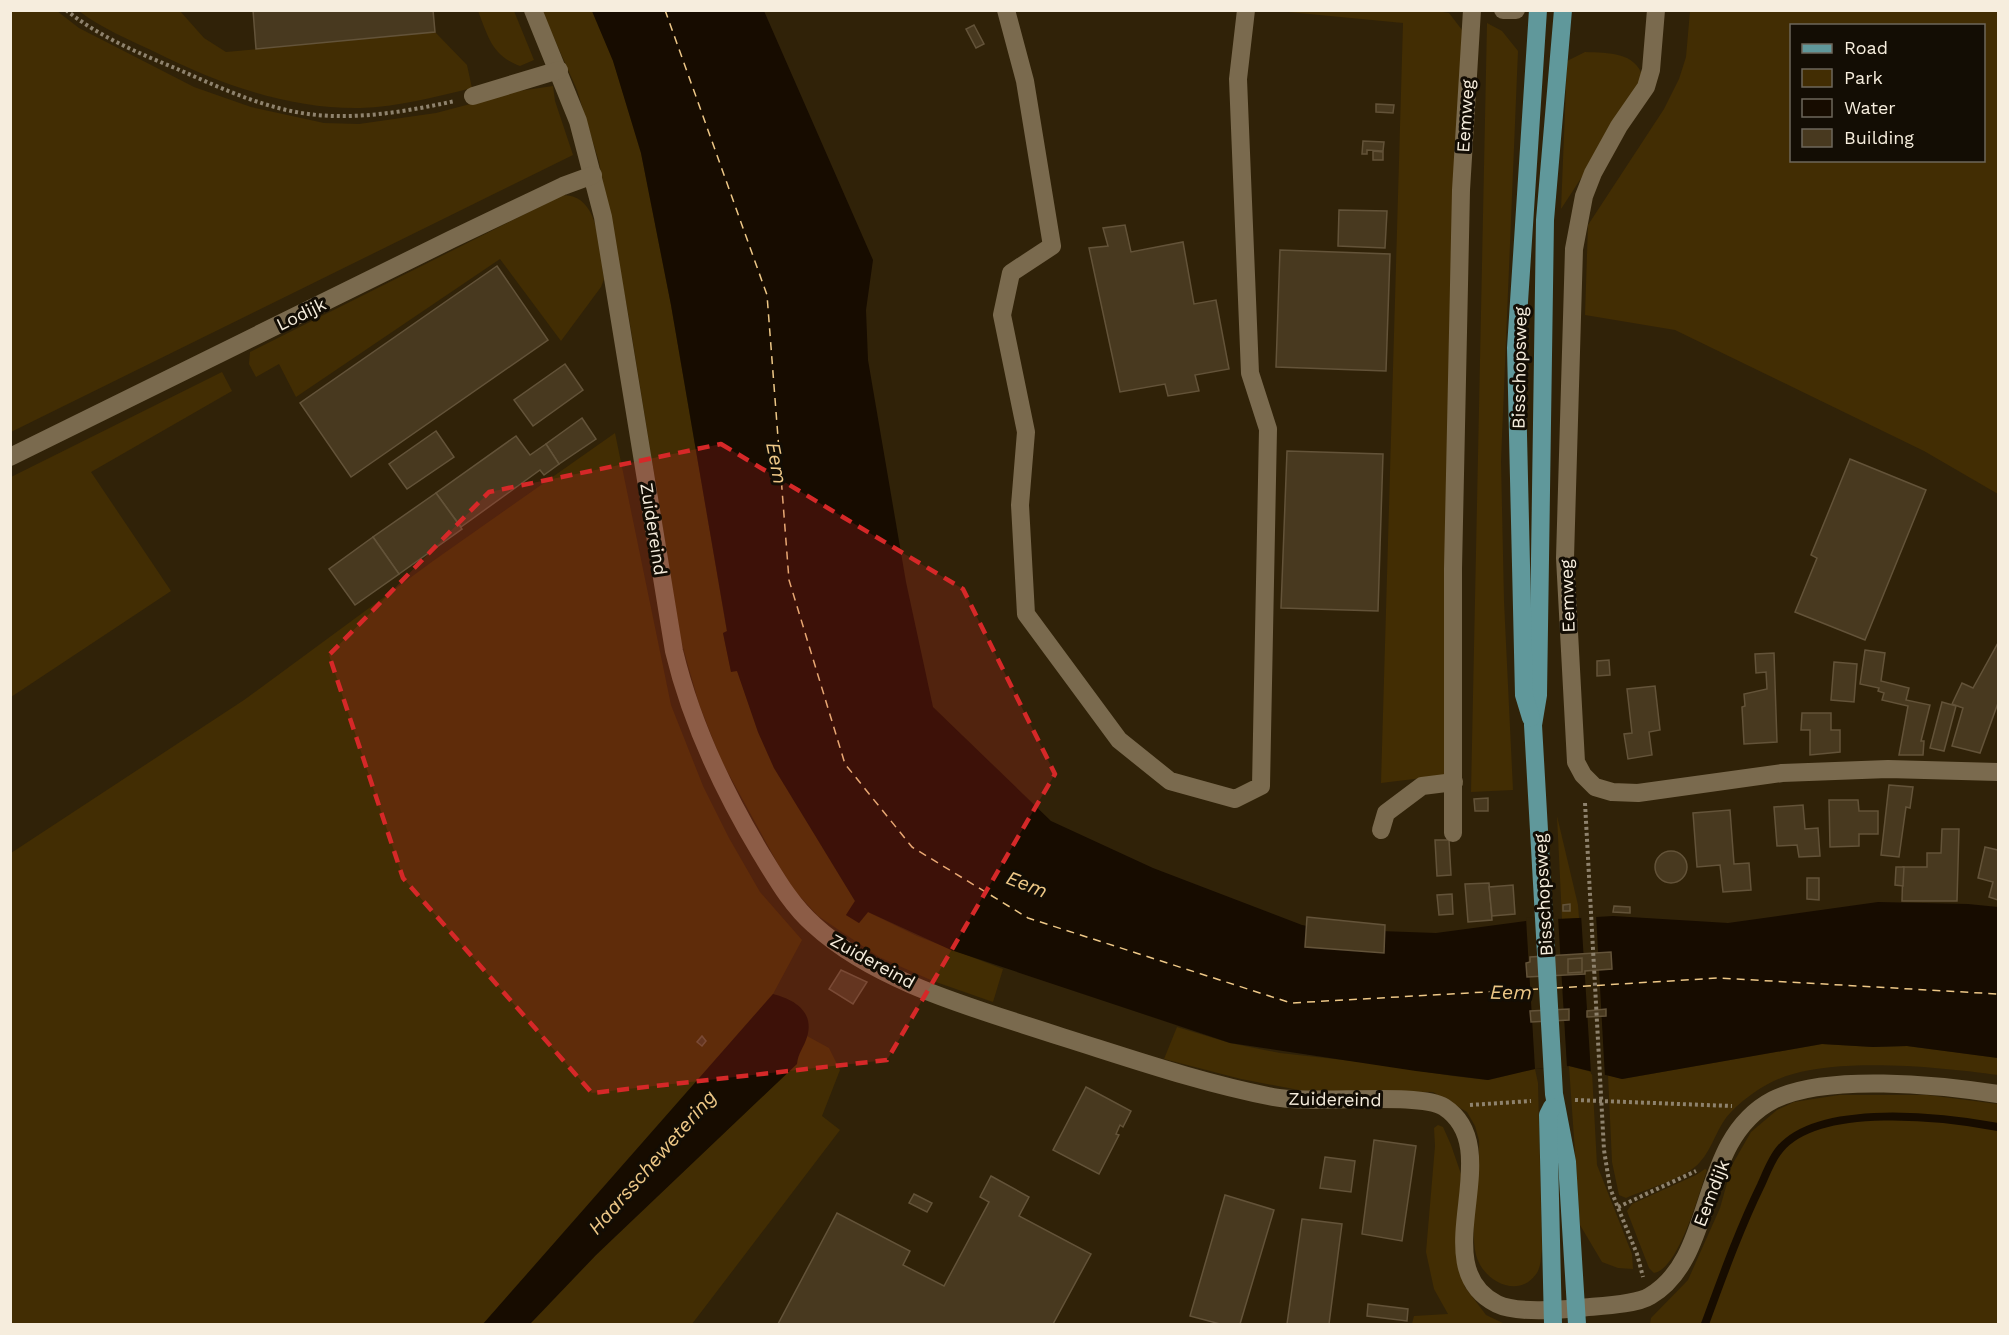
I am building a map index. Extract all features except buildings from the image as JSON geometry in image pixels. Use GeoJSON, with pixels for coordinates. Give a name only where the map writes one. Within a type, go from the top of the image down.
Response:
{"type":"FeatureCollection","features":[{"type":"Feature","properties":{"kind":"main road","name":"Bisschopsweg"},"geometry":{"type":"LineString","coordinates":[[1533,725],[1524,695],[1516,348],[1538,10]]}},
{"type":"Feature","properties":{"kind":"main road","name":"Bisschopsweg"},"geometry":{"type":"LineString","coordinates":[[1563,10],[1545,220],[1538,695],[1533,725],[1555,1097],[1568,1162],[1576,1316]]}},
{"type":"Feature","properties":{"kind":"main road","name":"Bisschopsweg"},"geometry":{"type":"LineString","coordinates":[[1553,1317],[1548,1114],[1555,1097]]}},
{"type":"Feature","properties":{"kind":"street","name":"Zuidereind"},"geometry":{"type":"LineString","coordinates":[[533,10],[581,128],[603,218],[678,669],[691,710],[714,765],[742,821],[786,893],[808,920],[840,946],[915,985],[976,1009],[1181,1076],[1274,1098],[1303,1101],[1416,1099],[1445,1107]]}},
{"type":"Feature","properties":{"kind":"street"},"geometry":{"type":"LineString","coordinates":[[1006,10],[1025,81],[1052,246],[1011,273],[1002,315],[1026,432],[1020,505],[1026,614],[1119,740],[1170,781],[1235,799],[1261,786],[1268,429],[1250,373],[1238,78],[1246,10]]}},
{"type":"Feature","properties":{"kind":"street","name":"Eemweg"},"geometry":{"type":"LineString","coordinates":[[1453,833],[1453,569],[1461,190],[1472,10]]}},
{"type":"Feature","properties":{"kind":"street"},"geometry":{"type":"LineString","coordinates":[[1503,10],[1516,10]]}},
{"type":"Feature","properties":{"kind":"street","name":"Eemweg"},"geometry":{"type":"LineString","coordinates":[[1595,787],[1583,775],[1575,751],[1565,558],[1574,249],[1584,196],[1593,173],[1608,144],[1646,87],[1651,70],[1656,10]]}},
{"type":"Feature","properties":{"kind":"street"},"geometry":{"type":"LineString","coordinates":[[473,96],[559,70]]}},
{"type":"Feature","properties":{"kind":"street","name":"Lodijk"},"geometry":{"type":"LineString","coordinates":[[10,457],[452,239],[563,186],[593,175]]}},
{"type":"Feature","properties":{"kind":"street"},"geometry":{"type":"LineString","coordinates":[[1595,787],[1612,792],[1638,793],[1782,773],[1888,769],[1998,772]]}},
{"type":"Feature","properties":{"kind":"street"},"geometry":{"type":"LineString","coordinates":[[1381,830],[1386,813],[1422,786],[1454,782]]}},
{"type":"Feature","properties":{"kind":"street","name":"Eemdijk"},"geometry":{"type":"LineString","coordinates":[[1646,1300],[1665,1285],[1692,1246],[1715,1171],[1732,1142],[1753,1115],[1773,1100],[1826,1085],[1946,1086],[1998,1094]]}},
{"type":"Feature","properties":{"kind":"street"},"geometry":{"type":"LineString","coordinates":[[1445,1107],[1462,1124],[1468,1135],[1470,1156],[1464,1242],[1466,1262],[1479,1291],[1501,1307],[1553,1317],[1576,1316],[1646,1300]]}},
{"type":"Feature","properties":{"kind":"path"},"geometry":{"type":"LineString","coordinates":[[66,10],[143,55],[248,98],[296,112],[363,115],[417,109],[473,96]]}},
{"type":"Feature","properties":{"kind":"path"},"geometry":{"type":"LineString","coordinates":[[1595,787],[1584,806],[1600,1092],[1608,1175],[1637,1254],[1646,1300]]}},
{"type":"Feature","properties":{"kind":"path"},"geometry":{"type":"LineString","coordinates":[[1445,1107],[1555,1097],[1742,1106]]}},
{"type":"Feature","properties":{"kind":"path"},"geometry":{"type":"LineString","coordinates":[[1618,1207],[1693,1173],[1702,1166]]}},
{"type":"Feature","properties":{"kind":"highlighted area"},"geometry":{"type":"Polygon","coordinates":[[[721,444],[963,589],[1055,774],[887,1060],[592,1093],[403,878],[329,655],[489,492],[721,444]]]}},
{"type":"Feature","properties":{"kind":"green space"},"geometry":{"type":"Polygon","coordinates":[[[1430,10],[1449,13],[1462,30],[1447,775],[1381,783],[1403,23],[1278,11],[1430,10]]]}},
{"type":"Feature","properties":{"kind":"green space"},"geometry":{"type":"Polygon","coordinates":[[[11,11],[57,11],[79,28],[194,87],[251,107],[324,123],[359,124],[436,113],[519,91],[553,86],[555,101],[573,155],[11,432],[11,11]]]}},
{"type":"Feature","properties":{"kind":"green space"},"geometry":{"type":"Polygon","coordinates":[[[79,11],[180,11],[204,38],[226,52],[435,32],[467,65],[472,88],[388,106],[360,108],[333,107],[280,99],[229,84],[179,64],[106,28],[79,11]]]}},
{"type":"Feature","properties":{"kind":"green space"},"geometry":{"type":"Polygon","coordinates":[[[478,11],[514,11],[534,60],[520,66],[503,57],[492,44],[478,11]]]}},
{"type":"Feature","properties":{"kind":"green space"},"geometry":{"type":"Polygon","coordinates":[[[542,11],[592,11],[613,60],[641,153],[671,305],[727,632],[723,633],[731,671],[737,670],[758,732],[774,768],[855,901],[846,915],[859,923],[868,912],[917,936],[1003,969],[993,1002],[933,981],[879,957],[818,916],[794,890],[779,866],[721,760],[699,704],[681,641],[629,318],[599,162],[577,90],[542,11]]]}},
{"type":"Feature","properties":{"kind":"green space"},"geometry":{"type":"Polygon","coordinates":[[[1690,11],[1998,11],[1998,494],[1924,451],[1675,330],[1585,315],[1588,225],[1664,109],[1679,79],[1686,57],[1690,11]]]}},
{"type":"Feature","properties":{"kind":"green space"},"geometry":{"type":"Polygon","coordinates":[[[1487,23],[1502,31],[1518,51],[1501,461],[1504,601],[1513,790],[1471,792],[1487,23]]]}},
{"type":"Feature","properties":{"kind":"green space"},"geometry":{"type":"Polygon","coordinates":[[[1585,52],[1612,54],[1627,58],[1634,63],[1643,77],[1626,109],[1561,209],[1567,61],[1585,52]]]}},
{"type":"Feature","properties":{"kind":"green space"},"geometry":{"type":"Polygon","coordinates":[[[563,195],[575,197],[585,204],[591,214],[599,240],[604,279],[601,287],[561,341],[500,259],[296,397],[279,364],[256,377],[249,364],[250,352],[563,195]]]}},
{"type":"Feature","properties":{"kind":"green space"},"geometry":{"type":"Polygon","coordinates":[[[222,372],[232,391],[91,472],[171,591],[11,697],[11,477],[222,372]]]}},
{"type":"Feature","properties":{"kind":"green space"},"geometry":{"type":"Polygon","coordinates":[[[615,433],[671,705],[703,786],[729,838],[760,892],[802,940],[773,994],[483,1324],[11,1324],[11,853],[244,700],[433,561],[615,433]]]}},
{"type":"Feature","properties":{"kind":"green space"},"geometry":{"type":"Polygon","coordinates":[[[1557,816],[1578,905],[1579,918],[1562,919],[1557,816]]]}},
{"type":"Feature","properties":{"kind":"green space"},"geometry":{"type":"Polygon","coordinates":[[[1177,1027],[1230,1043],[1280,1053],[1362,1062],[1453,1076],[1488,1080],[1535,1069],[1538,1083],[1542,1249],[1538,1271],[1531,1280],[1522,1285],[1513,1286],[1494,1280],[1480,1265],[1474,1243],[1479,1140],[1475,1126],[1467,1112],[1433,1092],[1304,1091],[1241,1079],[1164,1059],[1177,1027]]]}},
{"type":"Feature","properties":{"kind":"green space"},"geometry":{"type":"Polygon","coordinates":[[[807,1036],[829,1048],[840,1070],[822,1116],[840,1130],[692,1324],[530,1324],[596,1255],[796,1064],[798,1053],[807,1036]]]}},
{"type":"Feature","properties":{"kind":"green space"},"geometry":{"type":"Polygon","coordinates":[[[1822,1044],[1907,1046],[1998,1058],[1998,1075],[1950,1069],[1867,1065],[1815,1069],[1793,1074],[1760,1089],[1731,1112],[1694,1168],[1676,1178],[1626,1198],[1619,1195],[1612,1162],[1608,1075],[1622,1079],[1822,1044]]]}},
{"type":"Feature","properties":{"kind":"green space"},"geometry":{"type":"Polygon","coordinates":[[[1569,1066],[1592,1072],[1597,1165],[1632,1254],[1633,1269],[1618,1268],[1602,1262],[1580,1225],[1569,1066]]]}},
{"type":"Feature","properties":{"kind":"green space"},"geometry":{"type":"Polygon","coordinates":[[[1839,1095],[1927,1095],[1998,1104],[1998,1324],[1650,1324],[1651,1318],[1688,1280],[1720,1208],[1732,1165],[1751,1132],[1777,1110],[1794,1102],[1839,1095]]]}},
{"type":"Feature","properties":{"kind":"green space"},"geometry":{"type":"Polygon","coordinates":[[[1438,1125],[1443,1127],[1461,1174],[1457,1259],[1465,1287],[1486,1315],[1505,1324],[1412,1324],[1414,1316],[1448,1314],[1434,1289],[1426,1252],[1435,1146],[1434,1128],[1438,1125]]]}},
{"type":"Feature","properties":{"kind":"green space"},"geometry":{"type":"Polygon","coordinates":[[[1707,1170],[1699,1195],[1680,1245],[1663,1268],[1654,1273],[1649,1268],[1627,1211],[1632,1204],[1707,1170]]]}},
{"type":"Feature","properties":{"kind":"water","name":"Eem"},"geometry":{"type":"Polygon","coordinates":[[[592,11],[764,11],[873,260],[866,310],[868,360],[906,582],[933,707],[1051,821],[1153,868],[1302,925],[1323,929],[1436,933],[1533,920],[1613,916],[1728,923],[1878,902],[1998,907],[1998,1058],[1907,1046],[1822,1044],[1622,1079],[1569,1066],[1535,1069],[1488,1080],[1230,1043],[951,950],[868,912],[859,923],[846,915],[855,901],[774,768],[758,732],[737,671],[731,672],[723,633],[727,631],[671,305],[641,153],[613,61],[592,11]]]}},
{"type":"Feature","properties":{"kind":"water","name":"Haarsschewetering"},"geometry":{"type":"Polygon","coordinates":[[[773,994],[795,1003],[805,1013],[808,1020],[807,1037],[797,1064],[596,1255],[530,1324],[483,1324],[773,994]]]}},
{"type":"Feature","properties":{"kind":"pier"},"geometry":{"type":"Polygon","coordinates":[[[1581,914],[1596,914],[1605,1078],[1591,1074],[1581,914]]]}},
{"type":"Feature","properties":{"kind":"pier"},"geometry":{"type":"Polygon","coordinates":[[[1558,916],[1567,1067],[1535,1069],[1526,918],[1558,916]]]}},
{"type":"Feature","properties":{"kind":"waterway"},"geometry":{"type":"LineString","coordinates":[[1705,1324],[1738,1237],[1769,1166],[1780,1149],[1799,1134],[1823,1124],[1884,1117],[1916,1117],[1998,1127]]}},
{"type":"Feature","properties":{"kind":"ferry route"},"geometry":{"type":"LineString","coordinates":[[665,10],[767,295],[789,580],[845,764],[912,847],[1028,918],[1291,1003],[1538,989]]}},
{"type":"Feature","properties":{"kind":"ferry route"},"geometry":{"type":"LineString","coordinates":[[1555,988],[1718,978],[1998,994]]}}]}
